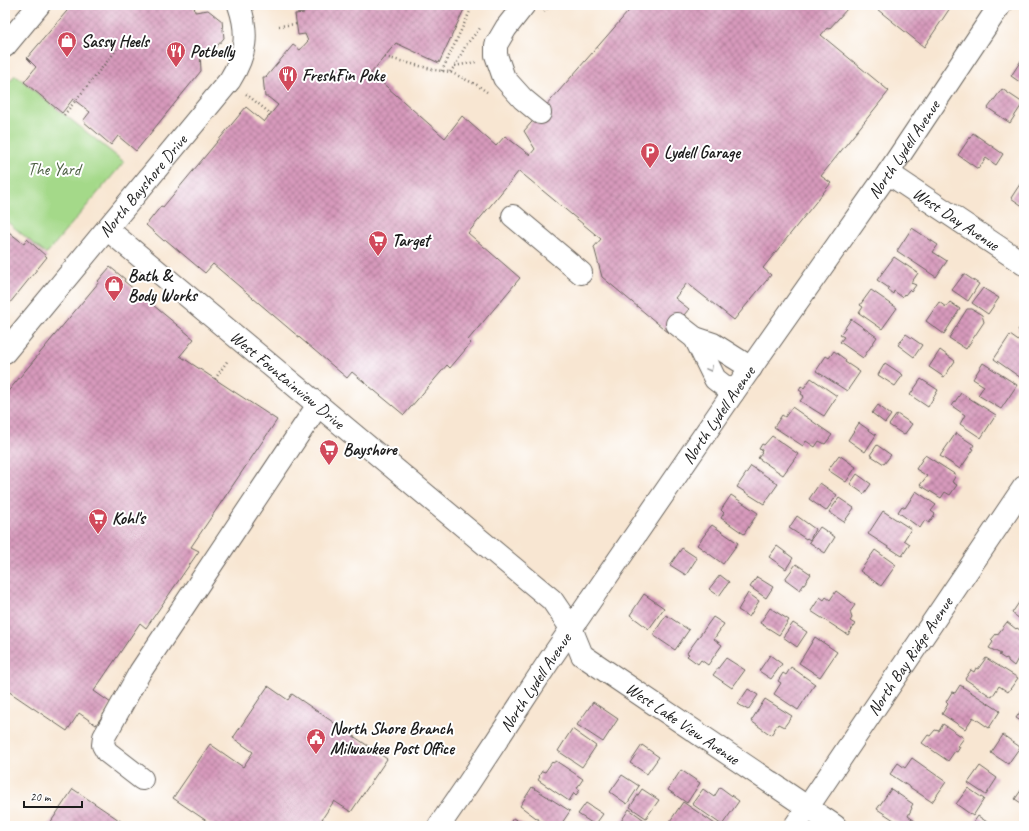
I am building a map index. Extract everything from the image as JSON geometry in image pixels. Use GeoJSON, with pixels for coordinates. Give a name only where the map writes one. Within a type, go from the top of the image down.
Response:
{"type":"FeatureCollection","features":[{"type":"Feature","properties":{"kind":"street"},"geometry":{"type":"LineString","coordinates":[[5,46],[39,5]]}},
{"type":"Feature","properties":{"kind":"street","name":"North Bayshore Drive"},"geometry":{"type":"LineString","coordinates":[[5,352],[230,80],[238,66],[245,41],[245,28],[239,5]]}},
{"type":"Feature","properties":{"kind":"street"},"geometry":{"type":"LineString","coordinates":[[524,5],[506,28],[496,45],[496,55],[504,78],[523,99],[540,113]]}},
{"type":"Feature","properties":{"kind":"street","name":"North Lydell Avenue"},"geometry":{"type":"LineString","coordinates":[[439,826],[571,628],[733,393],[888,173],[1000,5]]}},
{"type":"Feature","properties":{"kind":"street","name":"West Day Avenue"},"geometry":{"type":"LineString","coordinates":[[888,173],[1024,264]]}},
{"type":"Feature","properties":{"kind":"street"},"geometry":{"type":"LineString","coordinates":[[513,216],[581,273]]}},
{"type":"Feature","properties":{"kind":"street","name":"West Fountainview Drive"},"geometry":{"type":"LineString","coordinates":[[107,229],[552,600],[571,628]]}},
{"type":"Feature","properties":{"kind":"street"},"geometry":{"type":"LineString","coordinates":[[677,324],[695,338],[713,344],[751,368]]}},
{"type":"Feature","properties":{"kind":"street"},"geometry":{"type":"LineString","coordinates":[[695,338],[715,379],[733,393]]}},
{"type":"Feature","properties":{"kind":"street"},"geometry":{"type":"LineString","coordinates":[[142,779],[107,752],[103,745],[104,737],[140,672],[318,405]]}},
{"type":"Feature","properties":{"kind":"street","name":"North Bay Ridge Avenue"},"geometry":{"type":"LineString","coordinates":[[795,826],[1024,487]]}},
{"type":"Feature","properties":{"kind":"street","name":"West Lake View Avenue"},"geometry":{"type":"LineString","coordinates":[[571,628],[582,655],[835,826]]}},
{"type":"Feature","properties":{"kind":"path"},"geometry":{"type":"LineString","coordinates":[[442,71],[473,5]]}},
{"type":"Feature","properties":{"kind":"path"},"geometry":{"type":"LineString","coordinates":[[450,72],[455,66],[466,44],[485,22]]}},
{"type":"Feature","properties":{"kind":"path"},"geometry":{"type":"LineString","coordinates":[[279,26],[296,24]]}},
{"type":"Feature","properties":{"kind":"path"},"geometry":{"type":"LineString","coordinates":[[64,115],[117,49]]}},
{"type":"Feature","properties":{"kind":"path"},"geometry":{"type":"LineString","coordinates":[[385,57],[450,72],[477,85],[493,96]]}},
{"type":"Feature","properties":{"kind":"path"},"geometry":{"type":"LineString","coordinates":[[246,94],[271,114]]}},
{"type":"Feature","properties":{"kind":"path"},"geometry":{"type":"LineString","coordinates":[[215,379],[228,360]]}},
{"type":"Feature","properties":{"kind":"green space","name":"The Yard"},"geometry":{"type":"Polygon","coordinates":[[[15,75],[124,162],[46,254],[5,220],[5,87],[15,75]]]}},
{"type":"Feature","properties":{"kind":"building"},"geometry":{"type":"Polygon","coordinates":[[[72,5],[194,5],[195,12],[208,10],[222,21],[224,38],[212,52],[200,53],[201,71],[136,151],[118,136],[111,145],[83,121],[90,112],[73,99],[62,113],[24,82],[36,67],[27,58],[72,5]]]}},
{"type":"Feature","properties":{"kind":"building"},"geometry":{"type":"Polygon","coordinates":[[[303,5],[466,5],[439,63],[396,43],[371,73],[445,138],[462,116],[496,146],[505,136],[530,155],[535,149],[524,131],[634,5],[846,5],[845,7],[847,9],[829,29],[827,28],[821,35],[889,91],[821,176],[831,183],[763,268],[771,275],[734,320],[687,283],[675,298],[689,309],[669,333],[602,277],[594,247],[601,239],[519,171],[468,233],[520,278],[468,340],[471,343],[450,368],[447,365],[404,415],[352,372],[347,378],[213,264],[205,273],[146,225],[161,206],[163,207],[246,107],[264,122],[278,105],[268,97],[265,97],[263,77],[266,77],[293,45],[300,50],[308,41],[305,34],[298,35],[295,14],[304,13],[303,5]]]}},
{"type":"Feature","properties":{"kind":"building"},"geometry":{"type":"Polygon","coordinates":[[[872,5],[952,5],[924,47],[872,5]]]}},
{"type":"Feature","properties":{"kind":"building"},"geometry":{"type":"Polygon","coordinates":[[[1024,56],[1024,85],[1011,76],[1024,56]]]}},
{"type":"Feature","properties":{"kind":"building"},"geometry":{"type":"Polygon","coordinates":[[[1002,89],[1023,103],[1010,123],[988,108],[1002,89]]]}},
{"type":"Feature","properties":{"kind":"building"},"geometry":{"type":"Polygon","coordinates":[[[973,133],[1003,154],[996,165],[986,158],[978,169],[958,155],[973,133]]]}},
{"type":"Feature","properties":{"kind":"building"},"geometry":{"type":"Polygon","coordinates":[[[1024,178],[1024,207],[1011,198],[1024,178]]]}},
{"type":"Feature","properties":{"kind":"building"},"geometry":{"type":"Polygon","coordinates":[[[912,228],[938,245],[933,252],[947,261],[936,277],[897,251],[912,228]]]}},
{"type":"Feature","properties":{"kind":"building"},"geometry":{"type":"Polygon","coordinates":[[[5,229],[24,244],[27,239],[47,257],[5,309],[5,229]]]}},
{"type":"Feature","properties":{"kind":"building"},"geometry":{"type":"Polygon","coordinates":[[[894,257],[918,273],[911,283],[916,285],[911,292],[909,290],[902,297],[894,291],[893,294],[888,290],[889,288],[877,280],[894,257]]]}},
{"type":"Feature","properties":{"kind":"building"},"geometry":{"type":"Polygon","coordinates":[[[110,267],[125,279],[124,281],[194,339],[180,356],[277,420],[191,547],[199,551],[146,628],[140,623],[94,691],[111,703],[96,725],[79,713],[67,731],[5,689],[5,395],[110,267]]]}},
{"type":"Feature","properties":{"kind":"building"},"geometry":{"type":"Polygon","coordinates":[[[964,274],[979,284],[968,301],[952,290],[964,274]]]}},
{"type":"Feature","properties":{"kind":"building"},"geometry":{"type":"Polygon","coordinates":[[[983,288],[999,298],[988,314],[972,303],[983,288]]]}},
{"type":"Feature","properties":{"kind":"building"},"geometry":{"type":"Polygon","coordinates":[[[871,290],[897,308],[882,329],[859,313],[863,307],[860,305],[871,290]]]}},
{"type":"Feature","properties":{"kind":"building"},"geometry":{"type":"Polygon","coordinates":[[[939,302],[946,307],[950,302],[960,309],[944,334],[926,321],[939,302]]]}},
{"type":"Feature","properties":{"kind":"building"},"geometry":{"type":"Polygon","coordinates":[[[967,309],[972,309],[982,315],[984,322],[966,349],[949,338],[967,309]]]}},
{"type":"Feature","properties":{"kind":"building"},"geometry":{"type":"Polygon","coordinates":[[[851,319],[877,337],[863,358],[840,342],[844,337],[840,335],[851,319]]]}},
{"type":"Feature","properties":{"kind":"building"},"geometry":{"type":"Polygon","coordinates":[[[1023,323],[1024,339],[1020,336],[1023,333],[1018,330],[1023,323]]]}},
{"type":"Feature","properties":{"kind":"building"},"geometry":{"type":"Polygon","coordinates":[[[906,334],[922,345],[914,357],[898,345],[906,334]]]}},
{"type":"Feature","properties":{"kind":"building"},"geometry":{"type":"Polygon","coordinates":[[[1010,335],[1024,345],[1024,374],[1021,378],[994,359],[1010,335]]]}},
{"type":"Feature","properties":{"kind":"building"},"geometry":{"type":"Polygon","coordinates":[[[940,350],[955,361],[944,377],[929,367],[940,350]]]}},
{"type":"Feature","properties":{"kind":"building"},"geometry":{"type":"Polygon","coordinates":[[[834,351],[846,360],[845,362],[860,372],[847,391],[816,371],[826,356],[829,358],[834,351]]]}},
{"type":"Feature","properties":{"kind":"building"},"geometry":{"type":"Polygon","coordinates":[[[885,363],[903,375],[895,386],[878,375],[885,363]]]}},
{"type":"Feature","properties":{"kind":"building"},"geometry":{"type":"Polygon","coordinates":[[[983,363],[1017,385],[1001,409],[978,395],[984,386],[973,379],[983,363]]]}},
{"type":"Feature","properties":{"kind":"building"},"geometry":{"type":"Polygon","coordinates":[[[811,378],[837,396],[824,416],[800,401],[804,396],[799,390],[801,386],[804,388],[811,378]]]}},
{"type":"Feature","properties":{"kind":"building"},"geometry":{"type":"Polygon","coordinates":[[[921,379],[938,390],[928,407],[910,395],[921,379]]]}},
{"type":"Feature","properties":{"kind":"building"},"geometry":{"type":"Polygon","coordinates":[[[961,393],[996,415],[981,438],[960,424],[965,415],[952,406],[961,393]]]}},
{"type":"Feature","properties":{"kind":"building"},"geometry":{"type":"Polygon","coordinates":[[[878,405],[891,415],[885,423],[872,413],[878,405]]]}},
{"type":"Feature","properties":{"kind":"building"},"geometry":{"type":"Polygon","coordinates":[[[792,407],[832,435],[825,444],[819,441],[815,447],[806,441],[803,446],[774,427],[782,415],[785,417],[792,407]]]}},
{"type":"Feature","properties":{"kind":"building"},"geometry":{"type":"Polygon","coordinates":[[[897,414],[912,424],[904,435],[889,425],[897,414]]]}},
{"type":"Feature","properties":{"kind":"building"},"geometry":{"type":"Polygon","coordinates":[[[859,423],[876,435],[865,452],[848,440],[859,423]]]}},
{"type":"Feature","properties":{"kind":"building"},"geometry":{"type":"Polygon","coordinates":[[[956,433],[974,445],[972,448],[974,449],[960,469],[940,456],[956,433]]]}},
{"type":"Feature","properties":{"kind":"building"},"geometry":{"type":"Polygon","coordinates":[[[772,436],[798,454],[783,475],[758,458],[762,453],[762,450],[759,449],[762,444],[764,445],[772,436]]]}},
{"type":"Feature","properties":{"kind":"building"},"geometry":{"type":"Polygon","coordinates":[[[877,445],[891,455],[884,464],[870,455],[877,445]]]}},
{"type":"Feature","properties":{"kind":"building"},"geometry":{"type":"Polygon","coordinates":[[[839,455],[856,467],[846,482],[828,470],[839,455]]]}},
{"type":"Feature","properties":{"kind":"building"},"geometry":{"type":"Polygon","coordinates":[[[925,455],[956,475],[952,482],[957,485],[950,495],[945,492],[941,498],[920,485],[927,476],[916,469],[925,455]]]}},
{"type":"Feature","properties":{"kind":"building"},"geometry":{"type":"Polygon","coordinates":[[[751,466],[778,484],[764,504],[737,487],[751,466]]]}},
{"type":"Feature","properties":{"kind":"building"},"geometry":{"type":"Polygon","coordinates":[[[857,474],[871,484],[864,494],[850,484],[857,474]]]}},
{"type":"Feature","properties":{"kind":"building"},"geometry":{"type":"Polygon","coordinates":[[[820,483],[837,495],[826,511],[809,499],[820,483]]]}},
{"type":"Feature","properties":{"kind":"building"},"geometry":{"type":"Polygon","coordinates":[[[916,491],[936,505],[931,511],[935,514],[929,523],[925,520],[920,528],[898,512],[902,506],[905,508],[916,491]]]}},
{"type":"Feature","properties":{"kind":"building"},"geometry":{"type":"Polygon","coordinates":[[[731,495],[758,513],[744,534],[721,518],[724,513],[721,510],[731,495]]]}},
{"type":"Feature","properties":{"kind":"building"},"geometry":{"type":"Polygon","coordinates":[[[839,498],[854,508],[844,522],[829,512],[839,498]]]}},
{"type":"Feature","properties":{"kind":"building"},"geometry":{"type":"Polygon","coordinates":[[[883,511],[911,529],[904,540],[910,544],[902,556],[868,534],[883,511]]]}},
{"type":"Feature","properties":{"kind":"building"},"geometry":{"type":"Polygon","coordinates":[[[797,516],[815,529],[810,540],[789,528],[797,516]]]}},
{"type":"Feature","properties":{"kind":"building"},"geometry":{"type":"Polygon","coordinates":[[[712,525],[738,543],[723,564],[697,545],[712,525]]]}},
{"type":"Feature","properties":{"kind":"building"},"geometry":{"type":"Polygon","coordinates":[[[820,527],[835,537],[825,553],[809,542],[820,527]]]}},
{"type":"Feature","properties":{"kind":"building"},"geometry":{"type":"Polygon","coordinates":[[[777,546],[793,558],[786,569],[769,557],[777,546]]]}},
{"type":"Feature","properties":{"kind":"building"},"geometry":{"type":"Polygon","coordinates":[[[682,548],[697,558],[686,575],[670,565],[682,548]]]}},
{"type":"Feature","properties":{"kind":"building"},"geometry":{"type":"Polygon","coordinates":[[[875,550],[896,565],[881,586],[860,571],[875,550]]]}},
{"type":"Feature","properties":{"kind":"building"},"geometry":{"type":"Polygon","coordinates":[[[796,564],[811,574],[800,590],[785,579],[796,564]]]}},
{"type":"Feature","properties":{"kind":"building"},"geometry":{"type":"Polygon","coordinates":[[[720,575],[729,582],[719,596],[709,589],[720,575]]]}},
{"type":"Feature","properties":{"kind":"building"},"geometry":{"type":"Polygon","coordinates":[[[757,577],[773,587],[766,598],[750,587],[757,577]]]}},
{"type":"Feature","properties":{"kind":"building"},"geometry":{"type":"Polygon","coordinates":[[[836,591],[855,605],[850,612],[852,618],[850,621],[855,624],[848,635],[811,611],[820,597],[824,600],[826,597],[830,600],[836,591]]]}},
{"type":"Feature","properties":{"kind":"building"},"geometry":{"type":"Polygon","coordinates":[[[1024,591],[1024,622],[1012,613],[1022,598],[1020,597],[1024,591]]]}},
{"type":"Feature","properties":{"kind":"building"},"geometry":{"type":"Polygon","coordinates":[[[748,593],[759,601],[749,617],[738,610],[748,593]]]}},
{"type":"Feature","properties":{"kind":"building"},"geometry":{"type":"Polygon","coordinates":[[[644,594],[664,608],[649,629],[630,615],[644,594]]]}},
{"type":"Feature","properties":{"kind":"building"},"geometry":{"type":"Polygon","coordinates":[[[770,608],[789,620],[779,635],[760,623],[770,608]]]}},
{"type":"Feature","properties":{"kind":"building"},"geometry":{"type":"Polygon","coordinates":[[[666,615],[689,630],[675,650],[653,635],[666,615]]]}},
{"type":"Feature","properties":{"kind":"building"},"geometry":{"type":"Polygon","coordinates":[[[713,617],[724,624],[714,639],[722,645],[708,665],[701,660],[698,664],[687,656],[689,654],[687,653],[713,617]]]}},
{"type":"Feature","properties":{"kind":"building"},"geometry":{"type":"Polygon","coordinates":[[[1007,622],[1023,632],[1022,634],[1024,635],[1024,656],[1021,653],[1014,666],[1008,661],[1008,659],[1005,659],[999,655],[1001,654],[989,648],[993,642],[991,640],[1007,622]]]}},
{"type":"Feature","properties":{"kind":"building"},"geometry":{"type":"Polygon","coordinates":[[[793,623],[807,632],[797,647],[783,637],[793,623]]]}},
{"type":"Feature","properties":{"kind":"building"},"geometry":{"type":"Polygon","coordinates":[[[815,637],[837,652],[820,677],[799,663],[815,637]]]}},
{"type":"Feature","properties":{"kind":"building"},"geometry":{"type":"Polygon","coordinates":[[[770,655],[782,664],[771,679],[759,671],[770,655]]]}},
{"type":"Feature","properties":{"kind":"building"},"geometry":{"type":"Polygon","coordinates":[[[726,658],[745,670],[732,688],[713,675],[726,658]]]}},
{"type":"Feature","properties":{"kind":"building"},"geometry":{"type":"Polygon","coordinates":[[[986,658],[1018,678],[1008,692],[999,686],[992,697],[965,679],[971,670],[974,672],[976,668],[978,669],[986,658]]]}},
{"type":"Feature","properties":{"kind":"building"},"geometry":{"type":"Polygon","coordinates":[[[791,667],[815,684],[798,710],[774,694],[781,683],[778,681],[783,673],[786,675],[791,667]]]}},
{"type":"Feature","properties":{"kind":"building"},"geometry":{"type":"Polygon","coordinates":[[[960,685],[1000,711],[989,728],[973,717],[965,729],[942,714],[948,704],[946,702],[952,692],[955,693],[960,685]]]}},
{"type":"Feature","properties":{"kind":"building","name":"North Shore Branch Milwaukee Post Office"},"geometry":{"type":"Polygon","coordinates":[[[268,686],[288,700],[292,694],[387,759],[351,812],[334,801],[322,819],[331,826],[214,826],[173,798],[210,744],[243,767],[253,752],[233,738],[268,686]]]}},
{"type":"Feature","properties":{"kind":"building"},"geometry":{"type":"Polygon","coordinates":[[[748,689],[758,695],[748,710],[738,704],[748,689]]]}},
{"type":"Feature","properties":{"kind":"building"},"geometry":{"type":"Polygon","coordinates":[[[765,699],[792,716],[784,727],[778,724],[771,735],[751,721],[765,699]]]}},
{"type":"Feature","properties":{"kind":"building"},"geometry":{"type":"Polygon","coordinates":[[[593,702],[618,719],[603,742],[577,725],[593,702]]]}},
{"type":"Feature","properties":{"kind":"building"},"geometry":{"type":"Polygon","coordinates":[[[1024,706],[1024,723],[1016,718],[1024,706]]]}},
{"type":"Feature","properties":{"kind":"building"},"geometry":{"type":"Polygon","coordinates":[[[943,724],[964,738],[958,746],[960,747],[957,752],[955,751],[948,761],[922,743],[928,735],[930,736],[935,730],[939,731],[943,724]]]}},
{"type":"Feature","properties":{"kind":"building"},"geometry":{"type":"Polygon","coordinates":[[[572,729],[596,746],[582,767],[558,751],[572,729]]]}},
{"type":"Feature","properties":{"kind":"building"},"geometry":{"type":"Polygon","coordinates":[[[1003,735],[1020,747],[1008,764],[991,753],[1003,735]]]}},
{"type":"Feature","properties":{"kind":"building"},"geometry":{"type":"Polygon","coordinates":[[[642,745],[659,757],[647,774],[630,763],[642,745]]]}},
{"type":"Feature","properties":{"kind":"building"},"geometry":{"type":"Polygon","coordinates":[[[912,758],[946,782],[932,802],[890,774],[898,763],[905,768],[912,758]]]}},
{"type":"Feature","properties":{"kind":"building"},"geometry":{"type":"Polygon","coordinates":[[[556,761],[583,779],[577,788],[580,790],[576,795],[574,793],[569,801],[538,780],[542,771],[545,772],[552,762],[553,763],[556,761]]]}},
{"type":"Feature","properties":{"kind":"building"},"geometry":{"type":"Polygon","coordinates":[[[980,766],[997,778],[986,795],[968,783],[980,766]]]}},
{"type":"Feature","properties":{"kind":"building"},"geometry":{"type":"Polygon","coordinates":[[[681,770],[700,783],[687,803],[668,790],[681,770]]]}},
{"type":"Feature","properties":{"kind":"building"},"geometry":{"type":"Polygon","coordinates":[[[622,775],[639,786],[627,804],[610,792],[622,775]]]}},
{"type":"Feature","properties":{"kind":"building"},"geometry":{"type":"Polygon","coordinates":[[[1024,786],[1024,805],[1015,799],[1024,786]]]}},
{"type":"Feature","properties":{"kind":"building"},"geometry":{"type":"Polygon","coordinates":[[[532,787],[570,811],[560,826],[547,826],[520,806],[532,787]]]}},
{"type":"Feature","properties":{"kind":"building"},"geometry":{"type":"Polygon","coordinates":[[[720,787],[739,801],[722,825],[692,804],[703,789],[714,797],[720,787]]]}},
{"type":"Feature","properties":{"kind":"building"},"geometry":{"type":"Polygon","coordinates":[[[968,788],[984,799],[973,816],[956,804],[968,788]]]}},
{"type":"Feature","properties":{"kind":"building"},"geometry":{"type":"Polygon","coordinates":[[[73,789],[128,826],[48,826],[73,789]]]}},
{"type":"Feature","properties":{"kind":"building"},"geometry":{"type":"Polygon","coordinates":[[[642,789],[659,800],[646,818],[630,807],[642,789]]]}},
{"type":"Feature","properties":{"kind":"building"},"geometry":{"type":"Polygon","coordinates":[[[891,789],[913,804],[908,816],[915,821],[912,826],[903,826],[877,809],[891,789]]]}},
{"type":"Feature","properties":{"kind":"building"},"geometry":{"type":"Polygon","coordinates":[[[683,802],[718,826],[671,826],[668,824],[683,802]]]}},
{"type":"Feature","properties":{"kind":"building"},"geometry":{"type":"Polygon","coordinates":[[[586,803],[603,814],[595,825],[578,814],[586,803]]]}},
{"type":"Feature","properties":{"kind":"building"},"geometry":{"type":"Polygon","coordinates":[[[629,809],[647,822],[645,826],[618,826],[629,809]]]}},
{"type":"Feature","properties":{"kind":"building"},"geometry":{"type":"Polygon","coordinates":[[[978,816],[993,826],[971,826],[978,816]]]}},
{"type":"Feature","properties":{"kind":"building"},"geometry":{"type":"Polygon","coordinates":[[[513,818],[526,826],[508,826],[513,818]]]}},
{"type":"Feature","properties":{"kind":"place","name":"Sassy Heels"},"geometry":{"type":"Point","coordinates":[67,58]}},
{"type":"Feature","properties":{"kind":"place","name":"Potbelly"},"geometry":{"type":"Point","coordinates":[176,68]}},
{"type":"Feature","properties":{"kind":"place","name":"FreshFin Poke"},"geometry":{"type":"Point","coordinates":[288,92]}},
{"type":"Feature","properties":{"kind":"place","name":"Lydell Garage"},"geometry":{"type":"Point","coordinates":[650,169]}},
{"type":"Feature","properties":{"kind":"place","name":"Target"},"geometry":{"type":"Point","coordinates":[378,257]}},
{"type":"Feature","properties":{"kind":"place","name":"Bath & Body Works"},"geometry":{"type":"Point","coordinates":[114,302]}},
{"type":"Feature","properties":{"kind":"place","name":"Bayshore"},"geometry":{"type":"Point","coordinates":[329,466]}},
{"type":"Feature","properties":{"kind":"place","name":"Kohl's"},"geometry":{"type":"Point","coordinates":[98,535]}},
{"type":"Feature","properties":{"kind":"place","name":"North Shore Branch Milwaukee Post Office"},"geometry":{"type":"Point","coordinates":[316,755]}}]}
